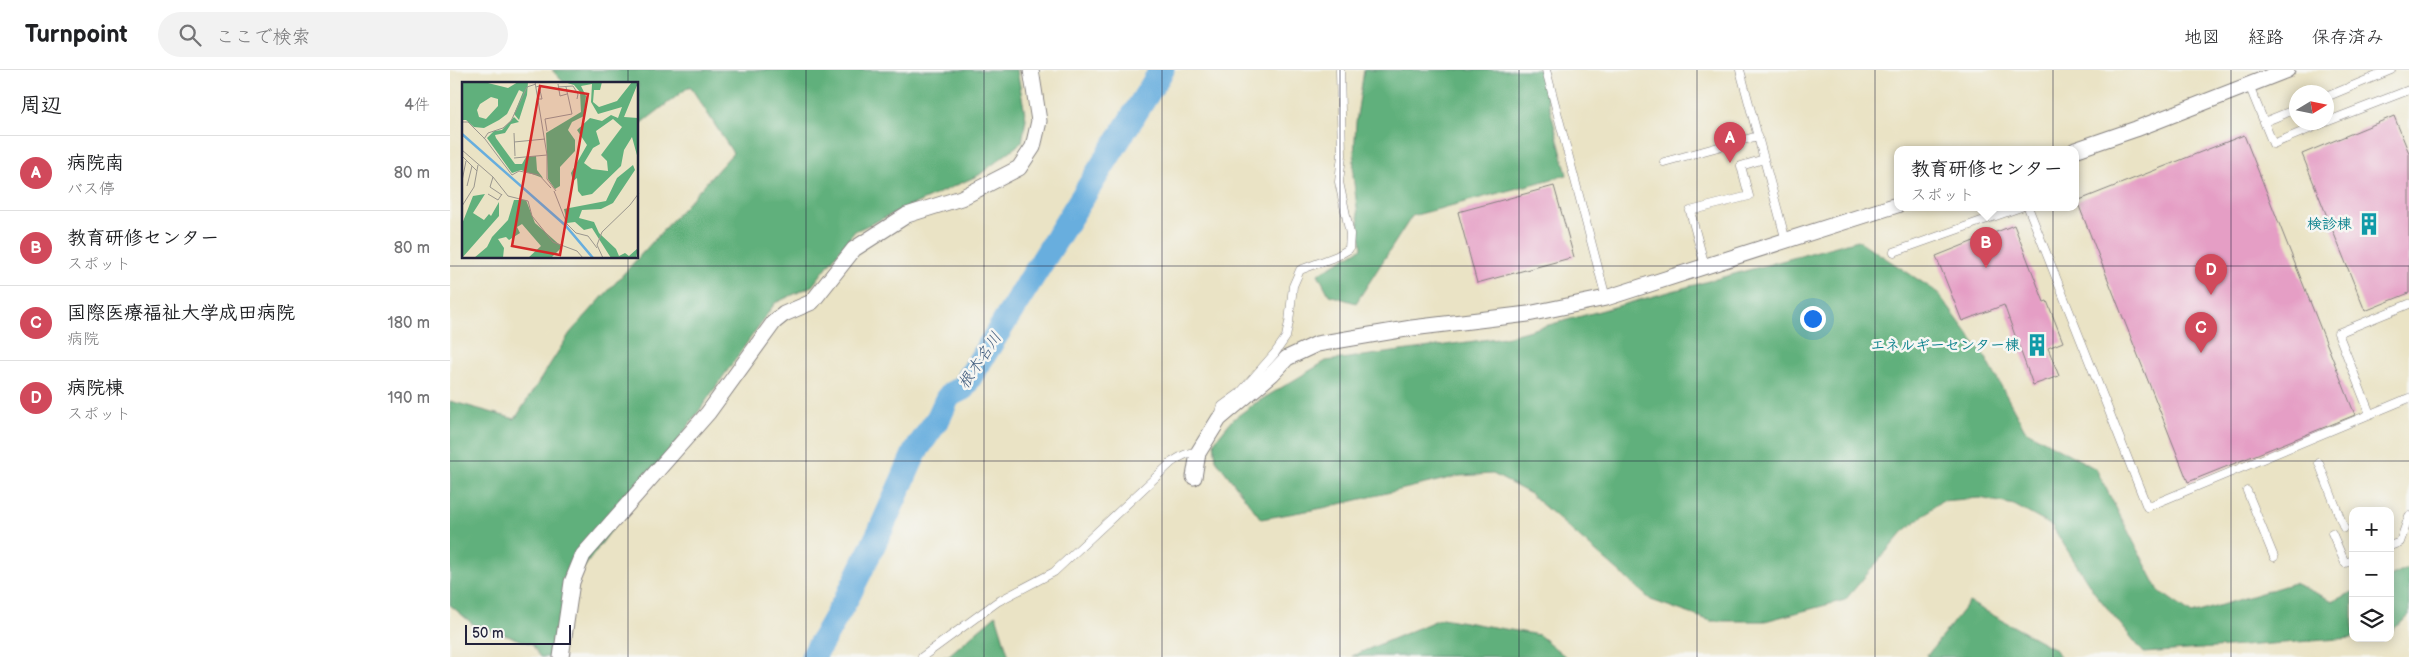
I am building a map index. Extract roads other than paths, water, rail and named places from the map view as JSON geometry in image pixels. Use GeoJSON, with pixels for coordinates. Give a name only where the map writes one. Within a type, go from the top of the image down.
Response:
{"type":"FeatureCollection","features":[{"type":"Feature","properties":{"kind":"street"},"geometry":{"type":"LineString","coordinates":[[561,657],[572,582],[584,555],[708,413],[774,322],[784,314],[812,302],[854,250],[907,215],[961,198],[1020,168],[1033,147],[1039,121],[1031,70]]}},
{"type":"Feature","properties":{"kind":"street"},"geometry":{"type":"LineString","coordinates":[[2079,149],[2287,70]]}},
{"type":"Feature","properties":{"kind":"street"},"geometry":{"type":"LineString","coordinates":[[1194,477],[1198,453],[1219,419],[1272,374],[1287,358],[1317,344],[1412,328],[1528,314],[1606,298],[1894,206]]}},
{"type":"Feature","properties":{"kind":"lane"},"geometry":{"type":"LineString","coordinates":[[1219,419],[1222,406],[1244,388],[1275,353],[1286,337],[1292,286],[1300,270],[1337,256],[1349,249],[1350,234],[1339,182],[1342,155],[1340,70]]}},
{"type":"Feature","properties":{"kind":"lane"},"geometry":{"type":"LineString","coordinates":[[1546,70],[1606,298]]}},
{"type":"Feature","properties":{"kind":"lane"},"geometry":{"type":"LineString","coordinates":[[1740,70],[1786,241]]}},
{"type":"Feature","properties":{"kind":"lane"},"geometry":{"type":"LineString","coordinates":[[2334,94],[2391,70]]}},
{"type":"Feature","properties":{"kind":"lane"},"geometry":{"type":"LineString","coordinates":[[2249,85],[2273,144],[2307,130]]}},
{"type":"Feature","properties":{"kind":"lane"},"geometry":{"type":"LineString","coordinates":[[2334,119],[2409,90]]}},
{"type":"Feature","properties":{"kind":"lane"},"geometry":{"type":"LineString","coordinates":[[2264,122],[2289,112]]}},
{"type":"Feature","properties":{"kind":"lane"},"geometry":{"type":"LineString","coordinates":[[1664,162],[1758,136]]}},
{"type":"Feature","properties":{"kind":"lane"},"geometry":{"type":"LineString","coordinates":[[1705,266],[1690,212],[1749,196],[1741,166],[1764,160]]}},
{"type":"Feature","properties":{"kind":"lane"},"geometry":{"type":"LineString","coordinates":[[1894,252],[2010,211]]}},
{"type":"Feature","properties":{"kind":"lane"},"geometry":{"type":"LineString","coordinates":[[2030,211],[2147,506],[2409,398]]}},
{"type":"Feature","properties":{"kind":"lane"},"geometry":{"type":"LineString","coordinates":[[2370,414],[2338,333],[2409,304]]}},
{"type":"Feature","properties":{"kind":"lane"},"geometry":{"type":"LineString","coordinates":[[922,657],[997,602],[1054,572],[1172,462],[1192,452],[1198,453]]}},
{"type":"Feature","properties":{"kind":"lane"},"geometry":{"type":"LineString","coordinates":[[2319,463],[2344,528]]}},
{"type":"Feature","properties":{"kind":"lane"},"geometry":{"type":"LineString","coordinates":[[2247,491],[2274,557]]}},
{"type":"Feature","properties":{"kind":"lane"},"geometry":{"type":"LineString","coordinates":[[2394,544],[2400,542],[2409,516]]}},
{"type":"Feature","properties":{"kind":"lane"},"geometry":{"type":"LineString","coordinates":[[2332,533],[2345,563],[2349,562]]}},
{"type":"Feature","properties":{"kind":"waterway","name":"根木名川"},"geometry":{"type":"LineString","coordinates":[[813,657],[850,592],[881,529],[915,452],[939,417],[947,399],[951,394],[963,388],[1162,70]]}},
{"type":"Feature","properties":{"kind":"place","name":"病院南"},"geometry":{"type":"Point","coordinates":[1730,163]}},
{"type":"Feature","properties":{"kind":"place","name":"検診棟"},"geometry":{"type":"Point","coordinates":[2369,224]}},
{"type":"Feature","properties":{"kind":"place","name":"教育研修センター"},"geometry":{"type":"Point","coordinates":[1986,268]}},
{"type":"Feature","properties":{"kind":"place","name":"病院棟"},"geometry":{"type":"Point","coordinates":[2211,295]}},
{"type":"Feature","properties":{"kind":"place","name":"エネルギーセンター棟"},"geometry":{"type":"Point","coordinates":[2037,345]}},
{"type":"Feature","properties":{"kind":"place","name":"国際医療福祉大学成田病院"},"geometry":{"type":"Point","coordinates":[2201,353]}}]}
